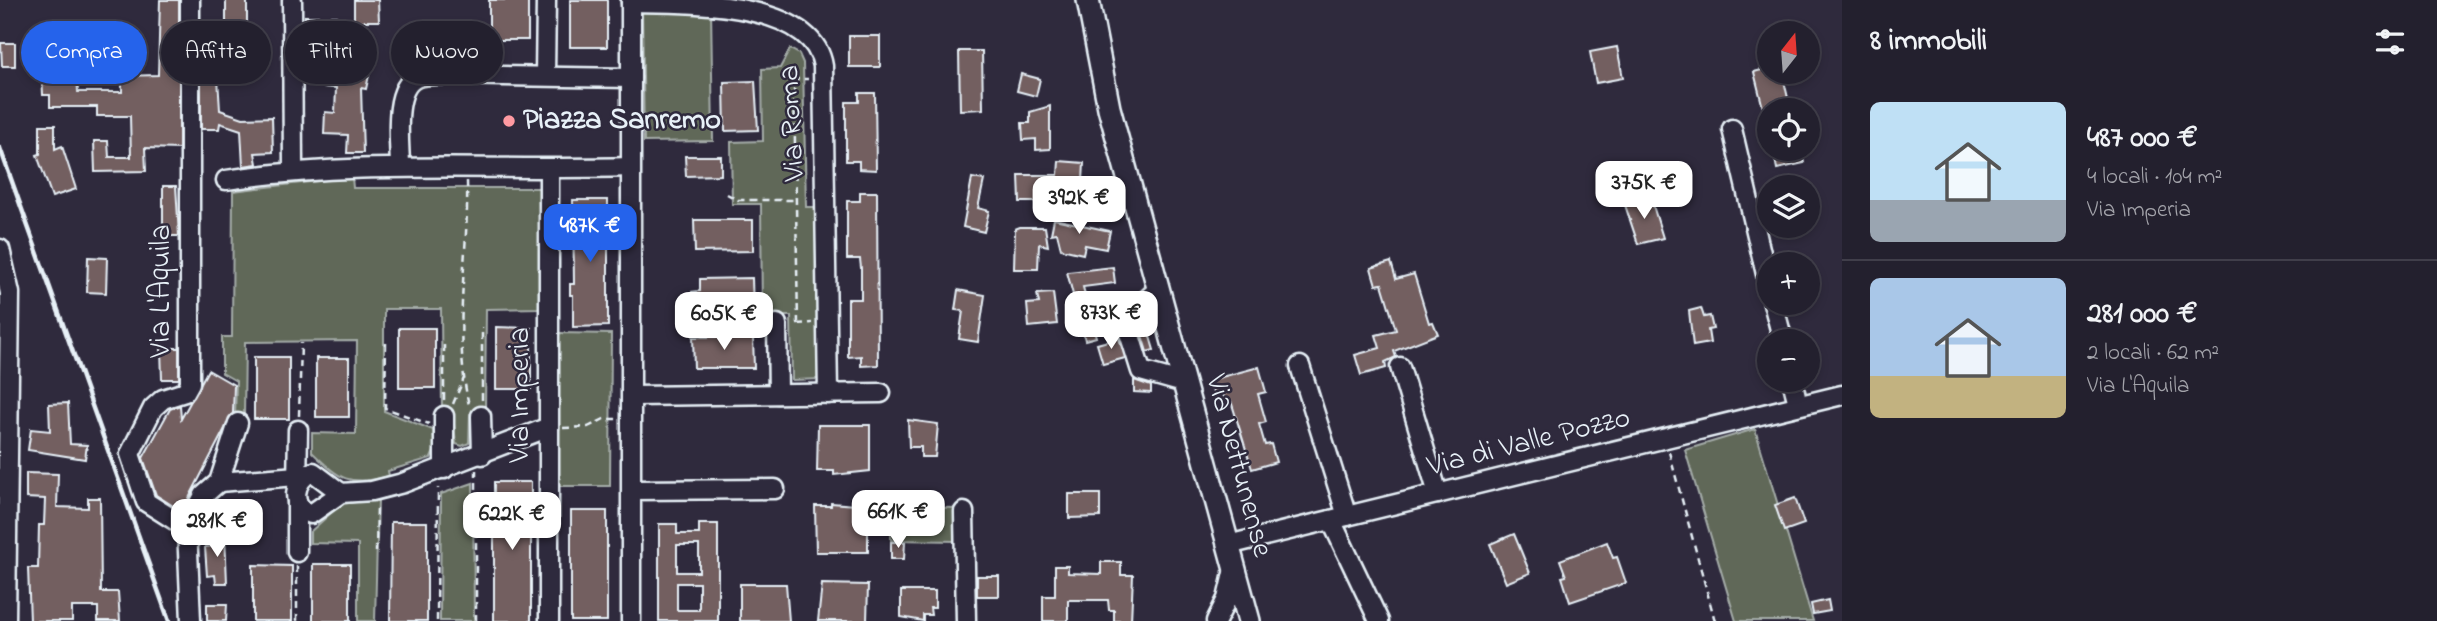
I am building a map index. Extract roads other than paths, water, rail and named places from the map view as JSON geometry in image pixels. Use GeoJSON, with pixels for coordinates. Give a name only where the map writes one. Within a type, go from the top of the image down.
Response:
{"type":"FeatureCollection","features":[{"type":"Feature","properties":{"kind":"main road","name":"Via Nettunense"},"geometry":{"type":"LineString","coordinates":[[1088,0],[1109,108],[1249,621]]}},
{"type":"Feature","properties":{"kind":"street","name":"Via L'Aquila"},"geometry":{"type":"LineString","coordinates":[[187,528],[146,502],[130,454],[144,419],[153,408],[163,399],[185,392],[190,383],[190,0]]}},
{"type":"Feature","properties":{"kind":"street"},"geometry":{"type":"LineString","coordinates":[[292,0],[293,170]]}},
{"type":"Feature","properties":{"kind":"street"},"geometry":{"type":"LineString","coordinates":[[545,0],[545,76]]}},
{"type":"Feature","properties":{"kind":"street","name":"Via Roma"},"geometry":{"type":"LineString","coordinates":[[631,621],[631,1],[729,5],[782,20],[813,41],[821,57],[823,79],[828,394]]}},
{"type":"Feature","properties":{"kind":"street"},"geometry":{"type":"LineString","coordinates":[[400,167],[400,100],[405,86],[413,79],[443,75],[631,78]]}},
{"type":"Feature","properties":{"kind":"street"},"geometry":{"type":"LineString","coordinates":[[1732,129],[1761,252]]}},
{"type":"Feature","properties":{"kind":"street"},"geometry":{"type":"LineString","coordinates":[[226,180],[293,170],[630,167]]}},
{"type":"Feature","properties":{"kind":"street","name":"Via Imperia"},"geometry":{"type":"LineString","coordinates":[[549,621],[550,169]]}},
{"type":"Feature","properties":{"kind":"street"},"geometry":{"type":"LineString","coordinates":[[0,249],[10,293],[3,462],[6,621]]}},
{"type":"Feature","properties":{"kind":"street"},"geometry":{"type":"LineString","coordinates":[[1158,289],[1125,320],[1141,370],[1184,383]]}},
{"type":"Feature","properties":{"kind":"street"},"geometry":{"type":"LineString","coordinates":[[777,324],[778,394]]}},
{"type":"Feature","properties":{"kind":"street"},"geometry":{"type":"LineString","coordinates":[[1300,366],[1339,518],[1379,621]]}},
{"type":"Feature","properties":{"kind":"street"},"geometry":{"type":"LineString","coordinates":[[1400,367],[1438,494]]}},
{"type":"Feature","properties":{"kind":"street"},"geometry":{"type":"LineString","coordinates":[[1795,392],[1798,404]]}},
{"type":"Feature","properties":{"kind":"street"},"geometry":{"type":"LineString","coordinates":[[632,396],[881,393]]}},
{"type":"Feature","properties":{"kind":"street","name":"Via di Valle Pozzo"},"geometry":{"type":"LineString","coordinates":[[1228,545],[1842,395]]}},
{"type":"Feature","properties":{"kind":"street"},"geometry":{"type":"LineString","coordinates":[[479,456],[481,416]]}},
{"type":"Feature","properties":{"kind":"street"},"geometry":{"type":"LineString","coordinates":[[191,621],[187,528],[204,495],[219,482],[238,423]]}},
{"type":"Feature","properties":{"kind":"street"},"geometry":{"type":"LineString","coordinates":[[441,470],[444,423]]}},
{"type":"Feature","properties":{"kind":"street"},"geometry":{"type":"LineString","coordinates":[[304,508],[341,493],[377,490],[441,470],[549,427]]}},
{"type":"Feature","properties":{"kind":"street"},"geometry":{"type":"LineString","coordinates":[[297,552],[297,530],[304,508],[298,457],[299,430]]}},
{"type":"Feature","properties":{"kind":"street"},"geometry":{"type":"LineString","coordinates":[[219,482],[302,478],[341,493]]}},
{"type":"Feature","properties":{"kind":"street"},"geometry":{"type":"LineString","coordinates":[[632,490],[775,489]]}},
{"type":"Feature","properties":{"kind":"street"},"geometry":{"type":"LineString","coordinates":[[964,512],[966,621]]}},
{"type":"Feature","properties":{"kind":"street"},"geometry":{"type":"LineString","coordinates":[[1216,621],[1227,599],[1234,566]]}},
{"type":"Feature","properties":{"kind":"railway"},"geometry":{"type":"LineString","coordinates":[[0,148],[169,621]]}},
{"type":"Feature","properties":{"kind":"place","name":"Piazza Sanremo"},"geometry":{"type":"Point","coordinates":[509,121]}}]}
